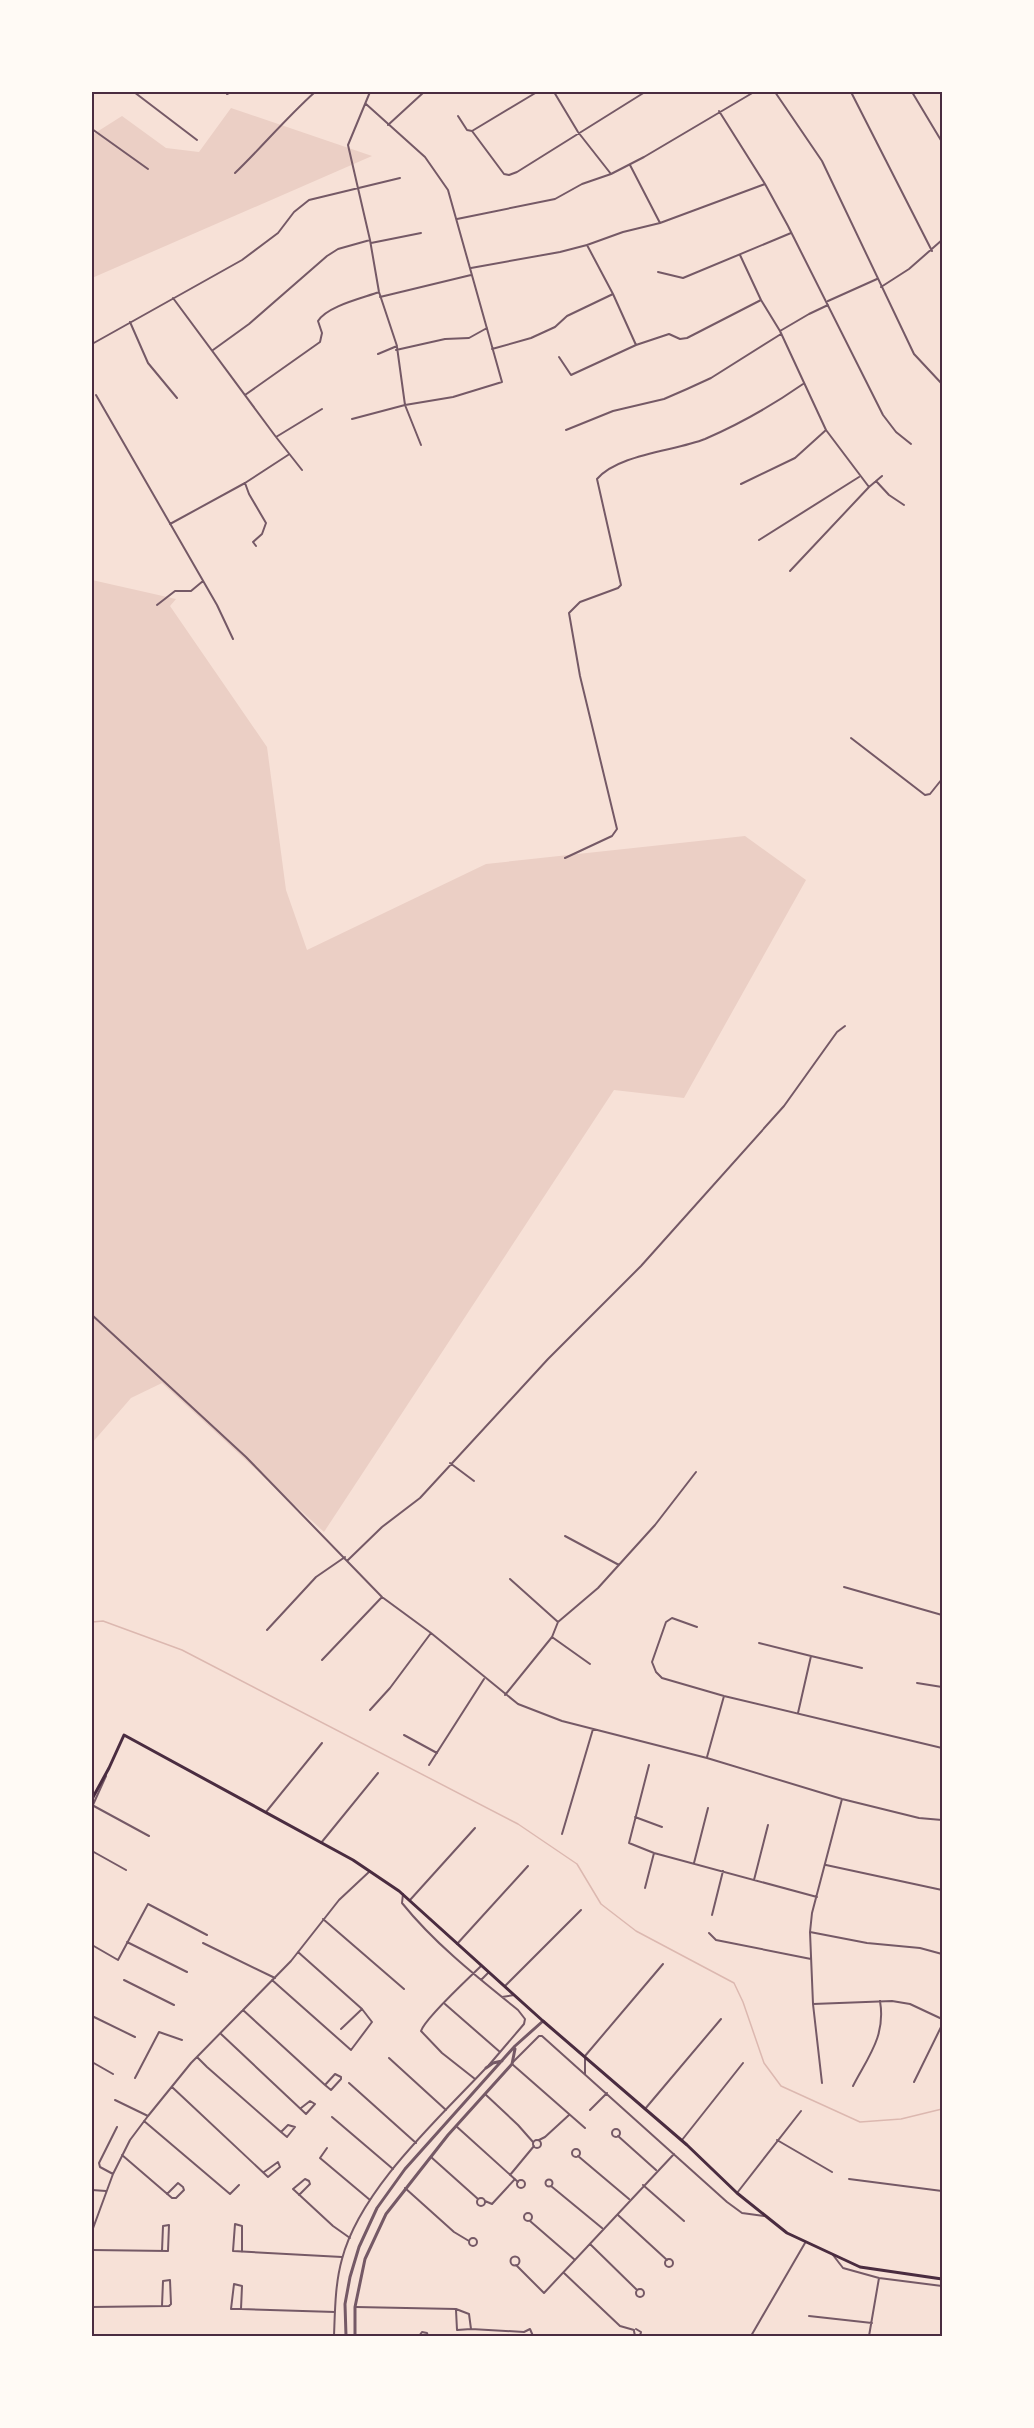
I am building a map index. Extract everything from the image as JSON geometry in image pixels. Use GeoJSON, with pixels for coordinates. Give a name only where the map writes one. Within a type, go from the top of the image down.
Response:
{"type":"FeatureCollection","features":[{"type":"Feature","properties":{"kind":"main road"},"geometry":{"type":"LineString","coordinates":[[92,1799],[124,1735],[321,1843],[370,1871],[403,1894],[543,2021],[682,2140],[736,2193],[764,2216],[805,2243],[860,2267],[942,2279]]}},
{"type":"Feature","properties":{"kind":"street"},"geometry":{"type":"LineString","coordinates":[[134,92],[197,140]]}},
{"type":"Feature","properties":{"kind":"street"},"geometry":{"type":"LineString","coordinates":[[227,94],[231,92]]}},
{"type":"Feature","properties":{"kind":"street"},"geometry":{"type":"LineString","coordinates":[[235,173],[258,151],[284,120],[315,92]]}},
{"type":"Feature","properties":{"kind":"street"},"geometry":{"type":"LineString","coordinates":[[370,92],[348,141],[356,187],[371,242],[380,297],[396,348],[405,405],[422,445]]}},
{"type":"Feature","properties":{"kind":"street"},"geometry":{"type":"LineString","coordinates":[[388,124],[424,92]]}},
{"type":"Feature","properties":{"kind":"street"},"geometry":{"type":"LineString","coordinates":[[471,131],[537,92]]}},
{"type":"Feature","properties":{"kind":"street"},"geometry":{"type":"LineString","coordinates":[[554,92],[578,132],[611,174]]}},
{"type":"Feature","properties":{"kind":"street"},"geometry":{"type":"LineString","coordinates":[[458,116],[504,174],[509,175],[645,92]]}},
{"type":"Feature","properties":{"kind":"street"},"geometry":{"type":"LineString","coordinates":[[457,219],[555,199],[582,184],[630,165],[754,92]]}},
{"type":"Feature","properties":{"kind":"street"},"geometry":{"type":"LineString","coordinates":[[775,92],[822,161],[914,354],[942,384]]}},
{"type":"Feature","properties":{"kind":"street"},"geometry":{"type":"LineString","coordinates":[[851,92],[932,251]]}},
{"type":"Feature","properties":{"kind":"street"},"geometry":{"type":"LineString","coordinates":[[912,92],[942,142]]}},
{"type":"Feature","properties":{"kind":"street"},"geometry":{"type":"LineString","coordinates":[[352,419],[405,405],[453,397],[502,382],[448,190],[424,158],[366,104]]}},
{"type":"Feature","properties":{"kind":"street"},"geometry":{"type":"LineString","coordinates":[[719,111],[765,184],[791,232],[883,415],[896,432],[911,444]]}},
{"type":"Feature","properties":{"kind":"street"},"geometry":{"type":"LineString","coordinates":[[92,129],[148,169]]}},
{"type":"Feature","properties":{"kind":"street"},"geometry":{"type":"LineString","coordinates":[[630,165],[660,223]]}},
{"type":"Feature","properties":{"kind":"street"},"geometry":{"type":"LineString","coordinates":[[92,344],[242,260],[278,233],[294,212],[309,200],[400,178]]}},
{"type":"Feature","properties":{"kind":"street"},"geometry":{"type":"LineString","coordinates":[[471,268],[587,245],[623,232],[660,223],[765,184]]}},
{"type":"Feature","properties":{"kind":"street"},"geometry":{"type":"LineString","coordinates":[[658,273],[683,278],[791,232]]}},
{"type":"Feature","properties":{"kind":"street"},"geometry":{"type":"LineString","coordinates":[[212,350],[249,324],[338,249],[421,233]]}},
{"type":"Feature","properties":{"kind":"street"},"geometry":{"type":"LineString","coordinates":[[881,287],[909,269],[942,240]]}},
{"type":"Feature","properties":{"kind":"street"},"geometry":{"type":"LineString","coordinates":[[587,245],[636,345]]}},
{"type":"Feature","properties":{"kind":"street"},"geometry":{"type":"LineString","coordinates":[[740,255],[826,429],[869,487]]}},
{"type":"Feature","properties":{"kind":"street"},"geometry":{"type":"LineString","coordinates":[[380,297],[471,275]]}},
{"type":"Feature","properties":{"kind":"street"},"geometry":{"type":"LineString","coordinates":[[566,430],[613,411],[664,399],[703,382],[827,303],[877,279]]}},
{"type":"Feature","properties":{"kind":"street"},"geometry":{"type":"LineString","coordinates":[[245,395],[320,342],[322,333],[318,321],[321,317],[344,304],[379,292]]}},
{"type":"Feature","properties":{"kind":"street"},"geometry":{"type":"LineString","coordinates":[[492,349],[531,338],[555,327],[567,316],[613,294]]}},
{"type":"Feature","properties":{"kind":"street"},"geometry":{"type":"LineString","coordinates":[[173,298],[288,455],[302,470]]}},
{"type":"Feature","properties":{"kind":"street"},"geometry":{"type":"LineString","coordinates":[[559,357],[571,375],[636,345],[669,334],[680,339],[687,338],[761,300]]}},
{"type":"Feature","properties":{"kind":"street"},"geometry":{"type":"LineString","coordinates":[[130,322],[148,363],[177,398]]}},
{"type":"Feature","properties":{"kind":"street"},"geometry":{"type":"LineString","coordinates":[[378,354],[396,348],[445,339],[469,338],[487,328]]}},
{"type":"Feature","properties":{"kind":"street"},"geometry":{"type":"LineString","coordinates":[[565,858],[612,836],[617,829],[580,676],[569,613],[580,602],[621,585],[597,479],[632,459],[702,440],[758,415],[803,384]]}},
{"type":"Feature","properties":{"kind":"street"},"geometry":{"type":"LineString","coordinates":[[96,395],[203,581],[233,639]]}},
{"type":"Feature","properties":{"kind":"street"},"geometry":{"type":"LineString","coordinates":[[276,437],[322,409]]}},
{"type":"Feature","properties":{"kind":"street"},"geometry":{"type":"LineString","coordinates":[[741,484],[799,456],[826,429]]}},
{"type":"Feature","properties":{"kind":"street"},"geometry":{"type":"LineString","coordinates":[[170,524],[245,483],[288,455]]}},
{"type":"Feature","properties":{"kind":"street"},"geometry":{"type":"LineString","coordinates":[[790,571],[882,476]]}},
{"type":"Feature","properties":{"kind":"street"},"geometry":{"type":"LineString","coordinates":[[759,540],[860,477]]}},
{"type":"Feature","properties":{"kind":"street"},"geometry":{"type":"LineString","coordinates":[[876,481],[888,495],[904,505]]}},
{"type":"Feature","properties":{"kind":"street"},"geometry":{"type":"LineString","coordinates":[[245,483],[266,523],[262,534],[253,542],[256,546]]}},
{"type":"Feature","properties":{"kind":"street"},"geometry":{"type":"LineString","coordinates":[[157,604],[175,591],[191,591],[203,581]]}},
{"type":"Feature","properties":{"kind":"street"},"geometry":{"type":"LineString","coordinates":[[851,738],[925,795],[930,794],[942,779]]}},
{"type":"Feature","properties":{"kind":"street"},"geometry":{"type":"LineString","coordinates":[[348,1560],[382,1527],[416,1502],[649,1258],[784,1106],[837,1032],[845,1026]]}},
{"type":"Feature","properties":{"kind":"street"},"geometry":{"type":"LineString","coordinates":[[92,1315],[246,1458],[382,1597],[431,1633],[505,1695],[529,1710],[707,1758],[842,1799],[919,1818],[942,1820]]}},
{"type":"Feature","properties":{"kind":"street"},"geometry":{"type":"LineString","coordinates":[[450,1464],[474,1481]]}},
{"type":"Feature","properties":{"kind":"street"},"geometry":{"type":"LineString","coordinates":[[505,1695],[552,1637],[558,1622],[598,1588],[655,1525],[696,1472]]}},
{"type":"Feature","properties":{"kind":"street"},"geometry":{"type":"LineString","coordinates":[[565,1536],[619,1565]]}},
{"type":"Feature","properties":{"kind":"street"},"geometry":{"type":"LineString","coordinates":[[267,1630],[316,1577],[345,1557]]}},
{"type":"Feature","properties":{"kind":"street"},"geometry":{"type":"LineString","coordinates":[[510,1579],[558,1622]]}},
{"type":"Feature","properties":{"kind":"street"},"geometry":{"type":"LineString","coordinates":[[844,1587],[942,1615]]}},
{"type":"Feature","properties":{"kind":"street"},"geometry":{"type":"LineString","coordinates":[[322,1660],[382,1597]]}},
{"type":"Feature","properties":{"kind":"street"},"geometry":{"type":"LineString","coordinates":[[697,1627],[672,1618],[669,1620],[652,1662],[656,1672],[662,1678],[724,1696],[942,1748]]}},
{"type":"Feature","properties":{"kind":"street"},"geometry":{"type":"LineString","coordinates":[[370,1710],[390,1688],[431,1633]]}},
{"type":"Feature","properties":{"kind":"street"},"geometry":{"type":"LineString","coordinates":[[552,1637],[590,1664]]}},
{"type":"Feature","properties":{"kind":"street"},"geometry":{"type":"LineString","coordinates":[[759,1643],[862,1668]]}},
{"type":"Feature","properties":{"kind":"street"},"geometry":{"type":"LineString","coordinates":[[798,1713],[811,1656]]}},
{"type":"Feature","properties":{"kind":"street"},"geometry":{"type":"LineString","coordinates":[[429,1765],[484,1678]]}},
{"type":"Feature","properties":{"kind":"street"},"geometry":{"type":"LineString","coordinates":[[917,1683],[942,1688]]}},
{"type":"Feature","properties":{"kind":"street"},"geometry":{"type":"LineString","coordinates":[[707,1758],[724,1696]]}},
{"type":"Feature","properties":{"kind":"street"},"geometry":{"type":"LineString","coordinates":[[562,1834],[593,1729]]}},
{"type":"Feature","properties":{"kind":"street"},"geometry":{"type":"LineString","coordinates":[[404,1735],[436,1753]]}},
{"type":"Feature","properties":{"kind":"street"},"geometry":{"type":"LineString","coordinates":[[266,1812],[322,1743]]}},
{"type":"Feature","properties":{"kind":"street"},"geometry":{"type":"LineString","coordinates":[[649,1765],[629,1843],[654,1853],[818,1897]]}},
{"type":"Feature","properties":{"kind":"street"},"geometry":{"type":"LineString","coordinates":[[109,1768],[92,1806],[149,1836]]}},
{"type":"Feature","properties":{"kind":"street"},"geometry":{"type":"LineString","coordinates":[[321,1843],[378,1773]]}},
{"type":"Feature","properties":{"kind":"street"},"geometry":{"type":"LineString","coordinates":[[822,2083],[813,2004],[810,1932],[812,1913],[842,1799]]}},
{"type":"Feature","properties":{"kind":"street"},"geometry":{"type":"LineString","coordinates":[[694,1863],[708,1808]]}},
{"type":"Feature","properties":{"kind":"street"},"geometry":{"type":"LineString","coordinates":[[634,1817],[662,1827]]}},
{"type":"Feature","properties":{"kind":"street"},"geometry":{"type":"LineString","coordinates":[[754,1880],[768,1826]]}},
{"type":"Feature","properties":{"kind":"street"},"geometry":{"type":"LineString","coordinates":[[410,1900],[476,1828]]}},
{"type":"Feature","properties":{"kind":"street"},"geometry":{"type":"LineString","coordinates":[[92,1851],[126,1870]]}},
{"type":"Feature","properties":{"kind":"street"},"geometry":{"type":"LineString","coordinates":[[645,1888],[654,1853]]}},
{"type":"Feature","properties":{"kind":"street"},"geometry":{"type":"LineString","coordinates":[[826,1865],[942,1890]]}},
{"type":"Feature","properties":{"kind":"street"},"geometry":{"type":"LineString","coordinates":[[457,1944],[528,1866]]}},
{"type":"Feature","properties":{"kind":"street"},"geometry":{"type":"LineString","coordinates":[[92,2231],[113,2174],[122,2155],[144,2121],[197,2057],[222,2034],[298,1952],[339,1900],[370,1871]]}},
{"type":"Feature","properties":{"kind":"street"},"geometry":{"type":"LineString","coordinates":[[712,1915],[723,1871]]}},
{"type":"Feature","properties":{"kind":"street"},"geometry":{"type":"LineString","coordinates":[[334,2337],[342,2257],[369,2200],[416,2143],[500,2052],[524,2024],[525,2019],[518,2010],[418,1924],[402,1903],[403,1894]]}},
{"type":"Feature","properties":{"kind":"street"},"geometry":{"type":"LineString","coordinates":[[92,1946],[118,1960],[148,1904],[207,1935]]}},
{"type":"Feature","properties":{"kind":"street"},"geometry":{"type":"LineString","coordinates":[[505,1986],[581,1910]]}},
{"type":"Feature","properties":{"kind":"street"},"geometry":{"type":"LineString","coordinates":[[323,1918],[404,1989]]}},
{"type":"Feature","properties":{"kind":"street"},"geometry":{"type":"LineString","coordinates":[[810,1932],[920,1948],[942,1954]]}},
{"type":"Feature","properties":{"kind":"street"},"geometry":{"type":"LineString","coordinates":[[709,1933],[716,1940],[811,1959]]}},
{"type":"Feature","properties":{"kind":"street"},"geometry":{"type":"LineString","coordinates":[[127,1942],[187,1972]]}},
{"type":"Feature","properties":{"kind":"street"},"geometry":{"type":"LineString","coordinates":[[202,1943],[273,1979],[351,2050],[372,2022],[362,2009],[298,1952]]}},
{"type":"Feature","properties":{"kind":"street"},"geometry":{"type":"LineString","coordinates":[[585,2073],[585,2056],[663,1964]]}},
{"type":"Feature","properties":{"kind":"street"},"geometry":{"type":"LineString","coordinates":[[475,2079],[442,2053],[422,2031],[422,2027],[481,1966]]}},
{"type":"Feature","properties":{"kind":"street"},"geometry":{"type":"LineString","coordinates":[[481,1980],[489,1972]]}},
{"type":"Feature","properties":{"kind":"street"},"geometry":{"type":"LineString","coordinates":[[124,1980],[174,2005]]}},
{"type":"Feature","properties":{"kind":"street"},"geometry":{"type":"LineString","coordinates":[[502,1997],[514,1995]]}},
{"type":"Feature","properties":{"kind":"street"},"geometry":{"type":"LineString","coordinates":[[853,2086],[880,2035],[882,2016],[880,2001]]}},
{"type":"Feature","properties":{"kind":"street"},"geometry":{"type":"LineString","coordinates":[[813,2004],[892,2001],[910,2004],[942,2019]]}},
{"type":"Feature","properties":{"kind":"street"},"geometry":{"type":"LineString","coordinates":[[445,2004],[500,2052]]}},
{"type":"Feature","properties":{"kind":"street"},"geometry":{"type":"LineString","coordinates":[[341,2029],[362,2009]]}},
{"type":"Feature","properties":{"kind":"street"},"geometry":{"type":"LineString","coordinates":[[243,2010],[325,2085],[331,2090],[341,2079],[335,2074],[325,2085]]}},
{"type":"Feature","properties":{"kind":"street"},"geometry":{"type":"LineString","coordinates":[[92,2016],[135,2037]]}},
{"type":"Feature","properties":{"kind":"street"},"geometry":{"type":"LineString","coordinates":[[645,2109],[721,2019]]}},
{"type":"Feature","properties":{"kind":"street"},"geometry":{"type":"LineString","coordinates":[[346,2337],[345,2304],[350,2277],[359,2247],[377,2208],[405,2169],[515,2046],[543,2021]]}},
{"type":"Feature","properties":{"kind":"street"},"geometry":{"type":"LineString","coordinates":[[914,2082],[942,2025]]}},
{"type":"Feature","properties":{"kind":"street"},"geometry":{"type":"LineString","coordinates":[[135,2078],[159,2032],[182,2040]]}},
{"type":"Feature","properties":{"kind":"street"},"geometry":{"type":"LineString","coordinates":[[222,2034],[306,2114],[315,2104],[310,2101],[301,2108]]}},
{"type":"Feature","properties":{"kind":"street"},"geometry":{"type":"LineString","coordinates":[[356,2337],[355,2307],[365,2259],[386,2214],[456,2126],[539,2036],[542,2036],[585,2073],[735,2208],[745,2214],[764,2216]]}},
{"type":"Feature","properties":{"kind":"street"},"geometry":{"type":"LineString","coordinates":[[512,2063],[515,2046]]}},
{"type":"Feature","properties":{"kind":"street"},"geometry":{"type":"LineString","coordinates":[[197,2057],[281,2132],[288,2137],[295,2127],[288,2125],[281,2132]]}},
{"type":"Feature","properties":{"kind":"street"},"geometry":{"type":"LineString","coordinates":[[389,2058],[446,2110]]}},
{"type":"Feature","properties":{"kind":"street"},"geometry":{"type":"LineString","coordinates":[[486,2068],[504,2060]]}},
{"type":"Feature","properties":{"kind":"street"},"geometry":{"type":"LineString","coordinates":[[92,2062],[113,2074]]}},
{"type":"Feature","properties":{"kind":"street"},"geometry":{"type":"LineString","coordinates":[[512,2063],[585,2128]]}},
{"type":"Feature","properties":{"kind":"street"},"geometry":{"type":"LineString","coordinates":[[682,2140],[743,2063]]}},
{"type":"Feature","properties":{"kind":"street"},"geometry":{"type":"LineString","coordinates":[[350,2083],[416,2143]]}},
{"type":"Feature","properties":{"kind":"street"},"geometry":{"type":"LineString","coordinates":[[172,2087],[264,2172],[270,2176],[280,2167],[278,2162],[264,2172]]}},
{"type":"Feature","properties":{"kind":"street"},"geometry":{"type":"LineString","coordinates":[[590,2110],[607,2093]]}},
{"type":"Feature","properties":{"kind":"street"},"geometry":{"type":"LineString","coordinates":[[485,2094],[519,2125],[533,2144],[540,2146],[539,2140]]}},
{"type":"Feature","properties":{"kind":"street"},"geometry":{"type":"LineString","coordinates":[[115,2100],[148,2116]]}},
{"type":"Feature","properties":{"kind":"street"},"geometry":{"type":"LineString","coordinates":[[736,2193],[801,2111]]}},
{"type":"Feature","properties":{"kind":"street"},"geometry":{"type":"LineString","coordinates":[[510,2175],[533,2144],[545,2137],[569,2115]]}},
{"type":"Feature","properties":{"kind":"street"},"geometry":{"type":"LineString","coordinates":[[332,2117],[393,2169]]}},
{"type":"Feature","properties":{"kind":"street"},"geometry":{"type":"LineString","coordinates":[[144,2121],[230,2194],[239,2185]]}},
{"type":"Feature","properties":{"kind":"street"},"geometry":{"type":"LineString","coordinates":[[456,2126],[518,2182]]}},
{"type":"Feature","properties":{"kind":"street"},"geometry":{"type":"LineString","coordinates":[[113,2174],[100,2167],[99,2163],[117,2127]]}},
{"type":"Feature","properties":{"kind":"street"},"geometry":{"type":"LineString","coordinates":[[618,2136],[657,2171]]}},
{"type":"Feature","properties":{"kind":"street"},"geometry":{"type":"LineString","coordinates":[[777,2140],[832,2172]]}},
{"type":"Feature","properties":{"kind":"street"},"geometry":{"type":"LineString","coordinates":[[327,2148],[320,2158],[369,2200]]}},
{"type":"Feature","properties":{"kind":"street"},"geometry":{"type":"LineString","coordinates":[[516,2265],[544,2293],[674,2154]]}},
{"type":"Feature","properties":{"kind":"street"},"geometry":{"type":"LineString","coordinates":[[122,2155],[167,2194],[176,2198],[184,2190],[178,2183],[167,2194]]}},
{"type":"Feature","properties":{"kind":"street"},"geometry":{"type":"LineString","coordinates":[[578,2156],[629,2200]]}},
{"type":"Feature","properties":{"kind":"street"},"geometry":{"type":"LineString","coordinates":[[430,2157],[478,2199],[492,2204],[514,2180]]}},
{"type":"Feature","properties":{"kind":"street"},"geometry":{"type":"LineString","coordinates":[[299,2195],[310,2184],[309,2181],[304,2179],[293,2189],[299,2195],[339,2231],[350,2238]]}},
{"type":"Feature","properties":{"kind":"street"},"geometry":{"type":"LineString","coordinates":[[849,2179],[942,2192]]}},
{"type":"Feature","properties":{"kind":"street"},"geometry":{"type":"LineString","coordinates":[[643,2185],[684,2221]]}},
{"type":"Feature","properties":{"kind":"street"},"geometry":{"type":"LineString","coordinates":[[551,2186],[603,2229]]}},
{"type":"Feature","properties":{"kind":"street"},"geometry":{"type":"LineString","coordinates":[[405,2188],[454,2232],[469,2241]]}},
{"type":"Feature","properties":{"kind":"street"},"geometry":{"type":"LineString","coordinates":[[92,2190],[106,2191]]}},
{"type":"Feature","properties":{"kind":"street"},"geometry":{"type":"LineString","coordinates":[[478,2199],[477,2204],[481,2206],[485,2201]]}},
{"type":"Feature","properties":{"kind":"street"},"geometry":{"type":"LineString","coordinates":[[617,2214],[667,2260]]}},
{"type":"Feature","properties":{"kind":"street"},"geometry":{"type":"LineString","coordinates":[[530,2221],[576,2260]]}},
{"type":"Feature","properties":{"kind":"street"},"geometry":{"type":"LineString","coordinates":[[242,2252],[242,2226],[235,2224],[233,2252],[342,2257]]}},
{"type":"Feature","properties":{"kind":"street"},"geometry":{"type":"LineString","coordinates":[[92,2250],[162,2251],[168,2251],[170,2225],[164,2226],[162,2251]]}},
{"type":"Feature","properties":{"kind":"street"},"geometry":{"type":"LineString","coordinates":[[751,2337],[805,2243]]}},
{"type":"Feature","properties":{"kind":"street"},"geometry":{"type":"LineString","coordinates":[[590,2244],[637,2290]]}},
{"type":"Feature","properties":{"kind":"street"},"geometry":{"type":"LineString","coordinates":[[833,2255],[843,2268],[879,2278],[942,2286]]}},
{"type":"Feature","properties":{"kind":"street"},"geometry":{"type":"LineString","coordinates":[[564,2273],[620,2326],[641,2332],[640,2337]]}},
{"type":"Feature","properties":{"kind":"street"},"geometry":{"type":"LineString","coordinates":[[869,2337],[879,2278]]}},
{"type":"Feature","properties":{"kind":"street"},"geometry":{"type":"LineString","coordinates":[[92,2307],[170,2306],[170,2280],[163,2281],[162,2306]]}},
{"type":"Feature","properties":{"kind":"street"},"geometry":{"type":"LineString","coordinates":[[241,2309],[242,2286],[234,2284],[231,2309],[335,2312]]}},
{"type":"Feature","properties":{"kind":"street"},"geometry":{"type":"LineString","coordinates":[[355,2307],[456,2309],[469,2314],[471,2329]]}},
{"type":"Feature","properties":{"kind":"street"},"geometry":{"type":"LineString","coordinates":[[456,2309],[457,2330],[524,2332],[530,2329],[533,2337]]}},
{"type":"Feature","properties":{"kind":"street"},"geometry":{"type":"LineString","coordinates":[[809,2316],[872,2323]]}},
{"type":"Feature","properties":{"kind":"street"},"geometry":{"type":"LineString","coordinates":[[634,2330],[635,2337]]}},
{"type":"Feature","properties":{"kind":"street"},"geometry":{"type":"LineString","coordinates":[[419,2337],[422,2332],[427,2333],[428,2337]]}},
{"type":"Feature","properties":{"kind":"street"},"geometry":{"type":"LineString","coordinates":[[524,2332],[524,2337]]}},
{"type":"Feature","properties":{"kind":"shaded area"},"geometry":{"type":"Polygon","coordinates":[[[231,108],[372,156],[92,278],[92,135],[122,116],[166,148],[199,152],[231,108]]]}},
{"type":"Feature","properties":{"kind":"shaded area"},"geometry":{"type":"Polygon","coordinates":[[[92,580],[176,599],[170,606],[267,747],[286,890],[307,950],[486,864],[745,836],[806,880],[684,1098],[614,1090],[324,1532],[162,1383],[131,1398],[92,1443],[92,580]]]}},
{"type":"Feature","properties":{"kind":"waterway"},"geometry":{"type":"LineString","coordinates":[[92,1622],[103,1621],[182,1650],[518,1824],[577,1864],[601,1904],[636,1931],[734,1983],[764,2063],[781,2086],[860,2122],[901,2119],[942,2109]]}}]}
